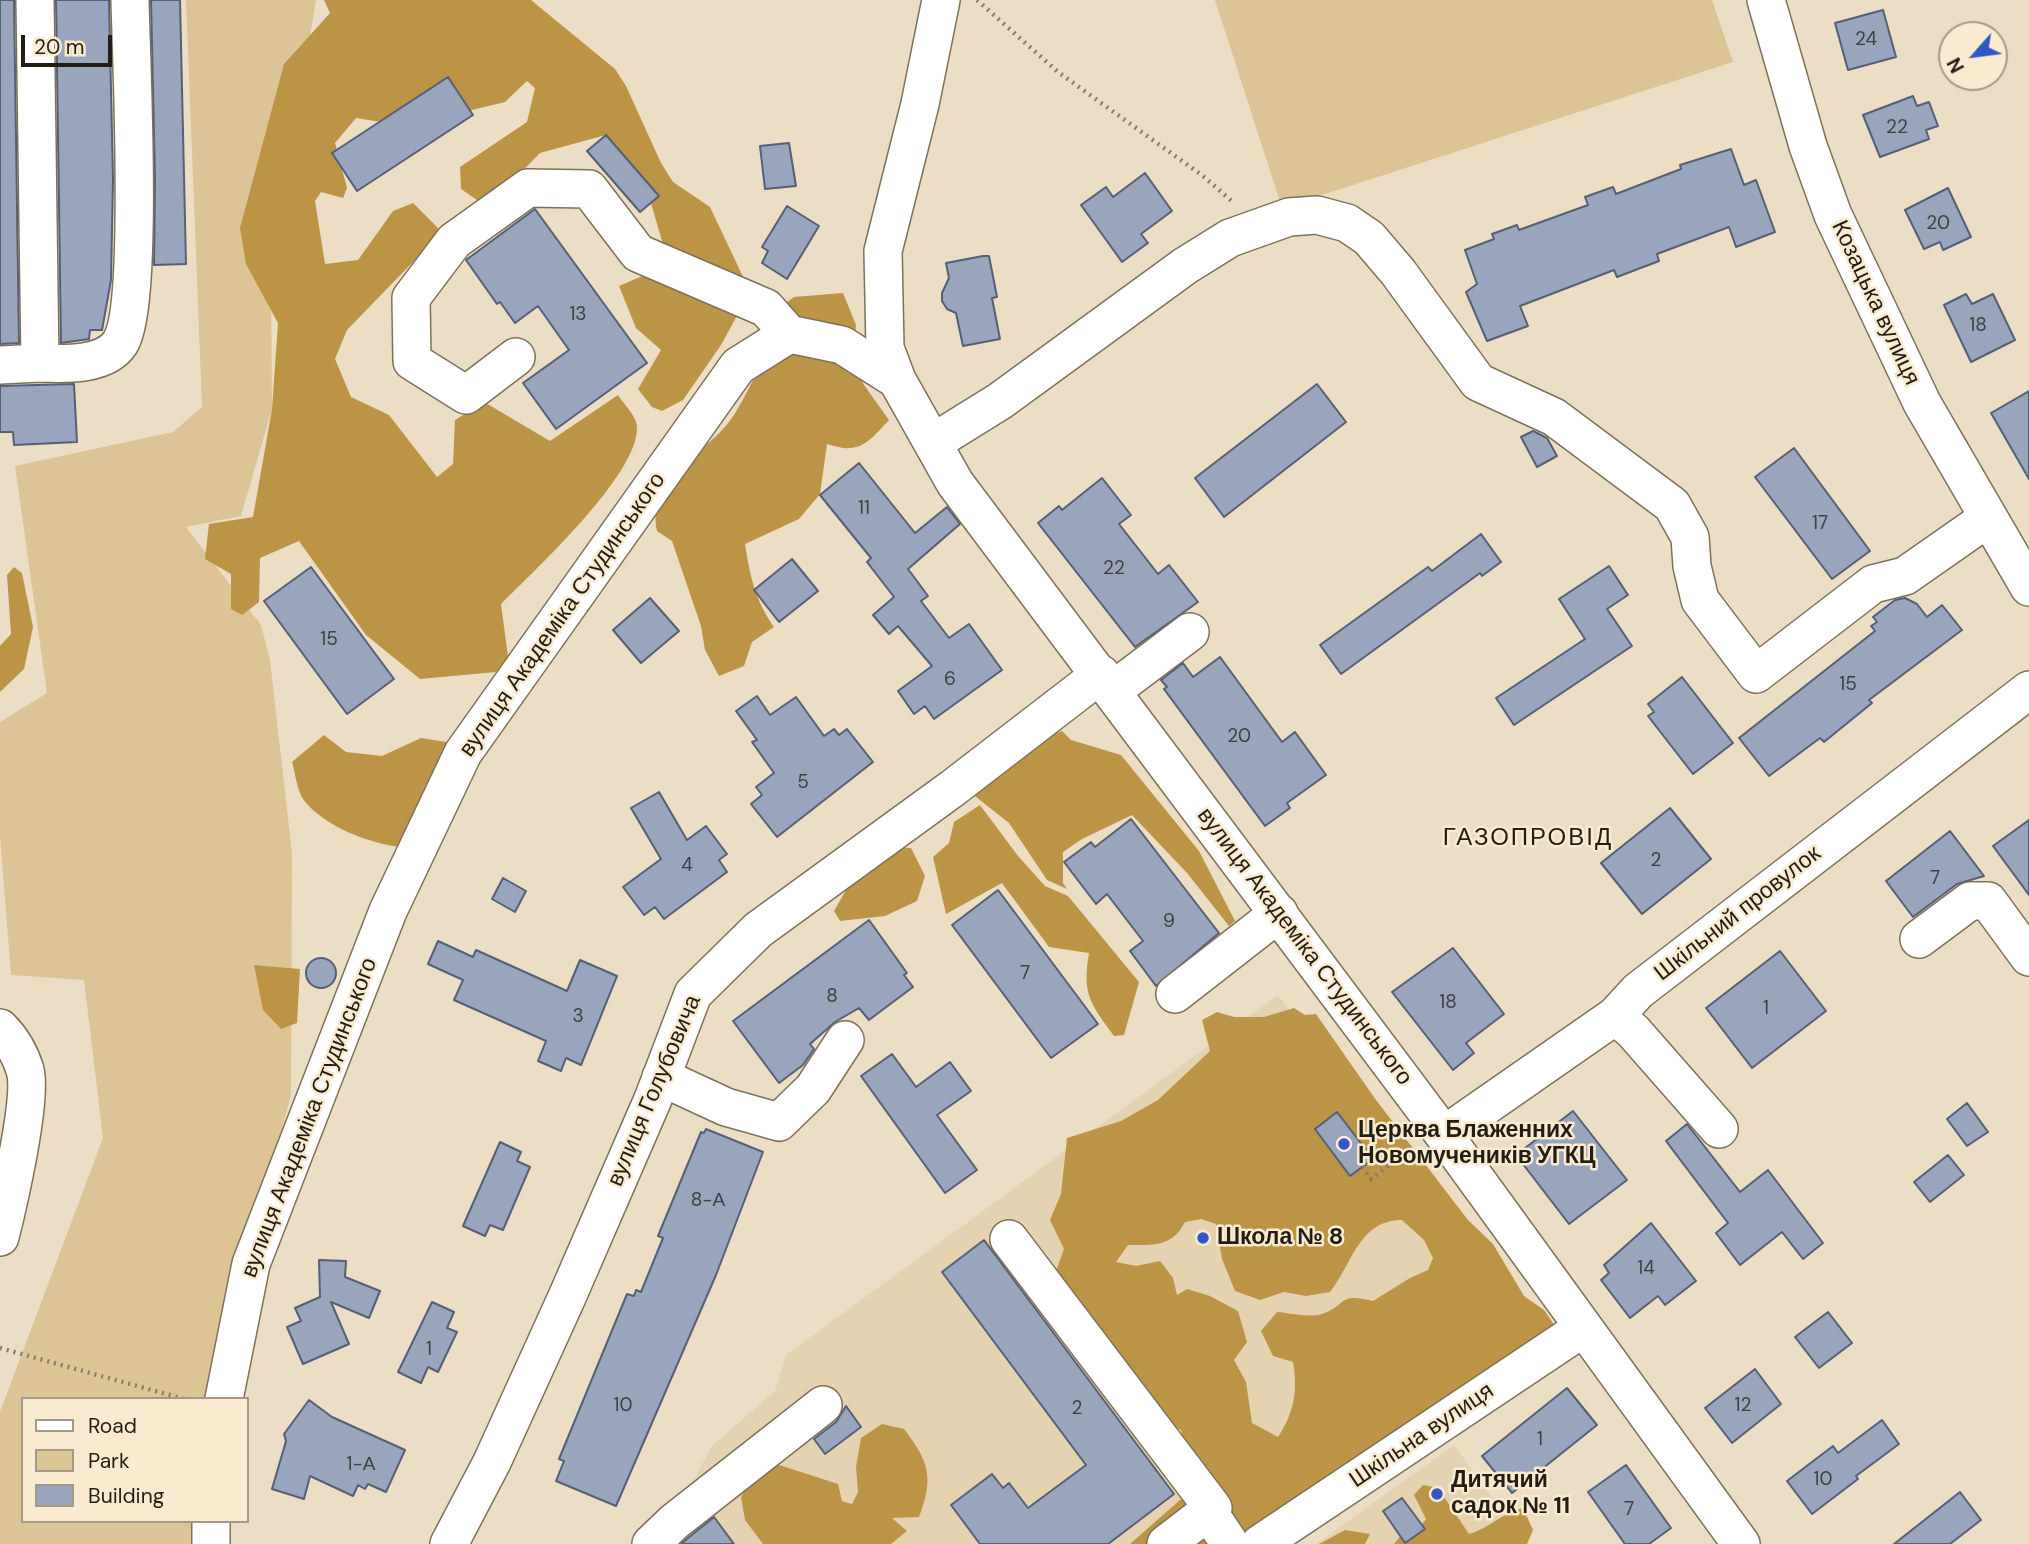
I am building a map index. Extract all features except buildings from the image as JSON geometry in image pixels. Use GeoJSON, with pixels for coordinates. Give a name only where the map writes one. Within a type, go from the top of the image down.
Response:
{"type":"FeatureCollection","features":[{"type":"Feature","properties":{"kind":"street"},"geometry":{"type":"LineString","coordinates":[[34,0],[40,363]]}},
{"type":"Feature","properties":{"kind":"street"},"geometry":{"type":"LineString","coordinates":[[0,365],[69,364],[99,358],[120,343],[128,316],[133,212],[130,0]]}},
{"type":"Feature","properties":{"kind":"street","name":"вулиця Академіка Студинського"},"geometry":{"type":"LineString","coordinates":[[941,0],[920,104],[883,251],[885,348],[897,380],[955,483],[1279,913],[1430,1140],[1583,1328],[1741,1544]]}},
{"type":"Feature","properties":{"kind":"street","name":"Козацька вулиця"},"geometry":{"type":"LineString","coordinates":[[1766,0],[1808,146],[1833,215],[1922,402],[2029,587]]}},
{"type":"Feature","properties":{"kind":"street"},"geometry":{"type":"LineString","coordinates":[[516,357],[466,395],[412,361],[411,298],[454,241],[528,188],[589,190],[638,253],[766,308],[789,334]]}},
{"type":"Feature","properties":{"kind":"street"},"geometry":{"type":"LineString","coordinates":[[934,442],[1000,401],[1185,266],[1230,238],[1289,217],[1317,215],[1347,223],[1369,238],[1398,272],[1478,382],[1554,417],[1659,492],[1672,505],[1690,537],[1692,566],[1700,600],[1756,674],[1873,584],[1905,576],[1988,518]]}},
{"type":"Feature","properties":{"kind":"street","name":"вулиця Академіка Студинського"},"geometry":{"type":"LineString","coordinates":[[225,1397],[251,1264],[388,911],[463,753],[738,366],[789,334],[842,345],[897,380]]}},
{"type":"Feature","properties":{"kind":"street","name":"вулиця Голубовича"},"geometry":{"type":"LineString","coordinates":[[449,1544],[527,1386],[661,1077],[693,994],[758,930],[953,788],[1107,682],[1190,632]]}},
{"type":"Feature","properties":{"kind":"street","name":"Шкільний провулок"},"geometry":{"type":"LineString","coordinates":[[1430,1140],[1615,1016],[1649,983],[2029,690]]}},
{"type":"Feature","properties":{"kind":"street"},"geometry":{"type":"LineString","coordinates":[[1919,939],[1970,901],[1988,901],[2029,957]]}},
{"type":"Feature","properties":{"kind":"street"},"geometry":{"type":"LineString","coordinates":[[1175,994],[1279,913]]}},
{"type":"Feature","properties":{"kind":"street"},"geometry":{"type":"LineString","coordinates":[[1615,1016],[1633,1031],[1719,1129]]}},
{"type":"Feature","properties":{"kind":"street"},"geometry":{"type":"LineString","coordinates":[[0,1028],[11,1039],[26,1072],[24,1117],[0,1237]]}},
{"type":"Feature","properties":{"kind":"street"},"geometry":{"type":"LineString","coordinates":[[661,1077],[726,1107],[779,1122],[813,1089],[845,1040]]}},
{"type":"Feature","properties":{"kind":"street"},"geometry":{"type":"LineString","coordinates":[[1009,1239],[1213,1508],[1166,1544]]}},
{"type":"Feature","properties":{"kind":"street","name":"Шкільна вулиця"},"geometry":{"type":"LineString","coordinates":[[1260,1544],[1583,1328]]}},
{"type":"Feature","properties":{"kind":"street"},"geometry":{"type":"LineString","coordinates":[[651,1544],[674,1522],[823,1405]]}},
{"type":"Feature","properties":{"kind":"street"},"geometry":{"type":"LineString","coordinates":[[1208,1511],[1230,1544]]}},
{"type":"Feature","properties":{"kind":"street"},"geometry":{"type":"LineString","coordinates":[[211,1523],[211,1544]]}},
{"type":"Feature","properties":{"kind":"path"},"geometry":{"type":"LineString","coordinates":[[977,0],[1058,72],[1203,176],[1260,227]]}},
{"type":"Feature","properties":{"kind":"path"},"geometry":{"type":"LineString","coordinates":[[1362,1167],[1371,1179],[1430,1140]]}},
{"type":"Feature","properties":{"kind":"path"},"geometry":{"type":"LineString","coordinates":[[0,1348],[177,1397]]}},
{"type":"Feature","properties":{"kind":"shaded area"},"geometry":{"type":"Polygon","coordinates":[[[324,0],[531,0],[615,69],[626,86],[661,163],[673,182],[710,207],[745,281],[745,301],[721,345],[683,400],[662,411],[652,407],[638,389],[661,350],[636,328],[619,286],[659,269],[664,248],[644,179],[606,135],[540,153],[487,207],[461,189],[460,167],[527,122],[535,88],[527,81],[505,102],[406,126],[356,118],[335,143],[347,188],[343,198],[321,192],[315,201],[325,264],[358,260],[393,211],[413,203],[442,232],[347,330],[335,359],[351,397],[389,415],[437,477],[453,464],[455,420],[484,402],[550,441],[618,395],[636,423],[633,447],[604,495],[560,545],[501,604],[508,657],[496,672],[420,679],[366,635],[299,541],[260,558],[259,602],[242,615],[231,609],[231,574],[205,559],[209,524],[253,517],[272,409],[278,323],[246,264],[240,228],[284,64],[330,13],[324,0]]]}},
{"type":"Feature","properties":{"kind":"shaded area"},"geometry":{"type":"Polygon","coordinates":[[[843,293],[856,325],[853,363],[864,385],[889,420],[862,445],[847,448],[827,444],[820,494],[799,519],[745,544],[754,587],[774,627],[752,642],[744,666],[719,676],[705,650],[701,626],[672,541],[657,531],[656,511],[661,493],[681,466],[722,430],[734,415],[760,364],[778,309],[794,297],[843,293]]]}},
{"type":"Feature","properties":{"kind":"shaded area"},"geometry":{"type":"Polygon","coordinates":[[[14,567],[22,573],[33,627],[24,669],[0,692],[0,646],[11,634],[7,575],[14,567]]]}},
{"type":"Feature","properties":{"kind":"shaded area"},"geometry":{"type":"Polygon","coordinates":[[[1062,731],[1071,740],[1121,755],[1199,851],[1235,921],[1229,926],[1187,873],[1132,815],[1082,839],[1063,852],[1063,883],[1067,889],[1047,880],[1009,823],[971,793],[1029,744],[1062,731]]]}},
{"type":"Feature","properties":{"kind":"shaded area"},"geometry":{"type":"Polygon","coordinates":[[[324,735],[346,752],[382,756],[421,738],[459,744],[400,847],[374,842],[347,832],[322,817],[303,799],[292,762],[324,735]]]}},
{"type":"Feature","properties":{"kind":"shaded area"},"geometry":{"type":"Polygon","coordinates":[[[980,805],[1018,856],[1045,886],[1068,896],[1139,982],[1124,1035],[1114,1036],[1090,998],[1087,979],[1089,953],[1049,947],[1002,883],[946,914],[933,857],[949,843],[954,822],[980,805]]]}},
{"type":"Feature","properties":{"kind":"shaded area"},"geometry":{"type":"Polygon","coordinates":[[[879,846],[911,848],[925,876],[917,901],[885,916],[840,921],[834,911],[853,878],[879,846]]]}},
{"type":"Feature","properties":{"kind":"shaded area"},"geometry":{"type":"Polygon","coordinates":[[[254,965],[300,969],[297,1023],[281,1029],[263,1010],[254,965]]]}},
{"type":"Feature","properties":{"kind":"shaded area","name":"Школа № 8"},"geometry":{"type":"Polygon","coordinates":[[[1278,995],[1514,1304],[1197,1544],[630,1544],[691,1485],[712,1446],[775,1391],[786,1355],[1278,995]]]}},
{"type":"Feature","properties":{"kind":"shaded area"},"geometry":{"type":"Polygon","coordinates":[[[1294,1008],[1305,1015],[1316,1014],[1376,1100],[1468,1220],[1493,1244],[1524,1296],[1544,1310],[1557,1329],[1421,1460],[1405,1458],[1314,1523],[1295,1544],[1249,1540],[1221,1507],[1189,1458],[1181,1430],[1164,1422],[1102,1342],[1086,1308],[1062,1286],[1056,1271],[1064,1249],[1050,1220],[1061,1194],[1067,1138],[1121,1121],[1158,1100],[1210,1051],[1202,1020],[1217,1012],[1234,1017],[1264,1017],[1294,1008]],[[1201,1219],[1185,1222],[1174,1236],[1161,1243],[1128,1245],[1116,1262],[1136,1266],[1160,1261],[1173,1278],[1177,1295],[1187,1289],[1210,1296],[1238,1311],[1247,1342],[1234,1360],[1246,1382],[1252,1423],[1278,1437],[1291,1410],[1295,1383],[1293,1362],[1273,1356],[1261,1331],[1277,1312],[1317,1315],[1348,1299],[1373,1301],[1428,1270],[1433,1258],[1424,1240],[1402,1220],[1388,1222],[1366,1235],[1330,1292],[1306,1296],[1284,1292],[1260,1300],[1235,1291],[1222,1259],[1216,1224],[1201,1219]]]}},
{"type":"Feature","properties":{"kind":"shaded area"},"geometry":{"type":"Polygon","coordinates":[[[882,1424],[904,1429],[924,1461],[927,1480],[919,1517],[892,1518],[907,1531],[891,1544],[763,1544],[745,1520],[741,1497],[754,1474],[770,1462],[838,1484],[842,1501],[852,1504],[858,1492],[856,1467],[861,1438],[882,1424]]]}},
{"type":"Feature","properties":{"kind":"shaded area","name":"Дитячий садок № 11"},"geometry":{"type":"Polygon","coordinates":[[[1454,1445],[1525,1544],[1316,1544],[1454,1445]]]}},
{"type":"Feature","properties":{"kind":"shaded area"},"geometry":{"type":"Polygon","coordinates":[[[1423,1485],[1438,1488],[1469,1534],[1523,1508],[1533,1530],[1527,1544],[1394,1544],[1406,1529],[1419,1528],[1426,1519],[1414,1495],[1423,1485]]]}},
{"type":"Feature","properties":{"kind":"shaded area"},"geometry":{"type":"Polygon","coordinates":[[[1199,1496],[1230,1544],[1130,1544],[1180,1500],[1199,1496]]]}},
{"type":"Feature","properties":{"kind":"shaded area"},"geometry":{"type":"Polygon","coordinates":[[[1345,1530],[1370,1534],[1365,1544],[1319,1544],[1345,1530]]]}},
{"type":"Feature","properties":{"kind":"green space"},"geometry":{"type":"Polygon","coordinates":[[[186,0],[316,0],[271,272],[272,409],[241,516],[186,527],[261,625],[270,660],[292,853],[291,1095],[230,1323],[221,1397],[21,1397],[21,1523],[207,1523],[204,1544],[0,1544],[0,1412],[103,1138],[84,980],[11,975],[0,836],[0,722],[47,693],[15,466],[173,432],[202,407],[186,0]]]}},
{"type":"Feature","properties":{"kind":"green space"},"geometry":{"type":"Polygon","coordinates":[[[1215,0],[1712,0],[1733,62],[1282,208],[1215,0]]]}},
{"type":"Feature","properties":{"kind":"place","name":"Церква Блаженних Новомучеників УГКЦ"},"geometry":{"type":"Point","coordinates":[1344,1144]}},
{"type":"Feature","properties":{"kind":"place","name":"Школа № 8"},"geometry":{"type":"Point","coordinates":[1203,1238]}},
{"type":"Feature","properties":{"kind":"place","name":"Дитячий садок № 11"},"geometry":{"type":"Point","coordinates":[1437,1494]}},
{"type":"Feature","properties":{"kind":"district","name":"ГАЗОПРОВІД"},"geometry":{"type":"Point","coordinates":[1528,839]}}]}
